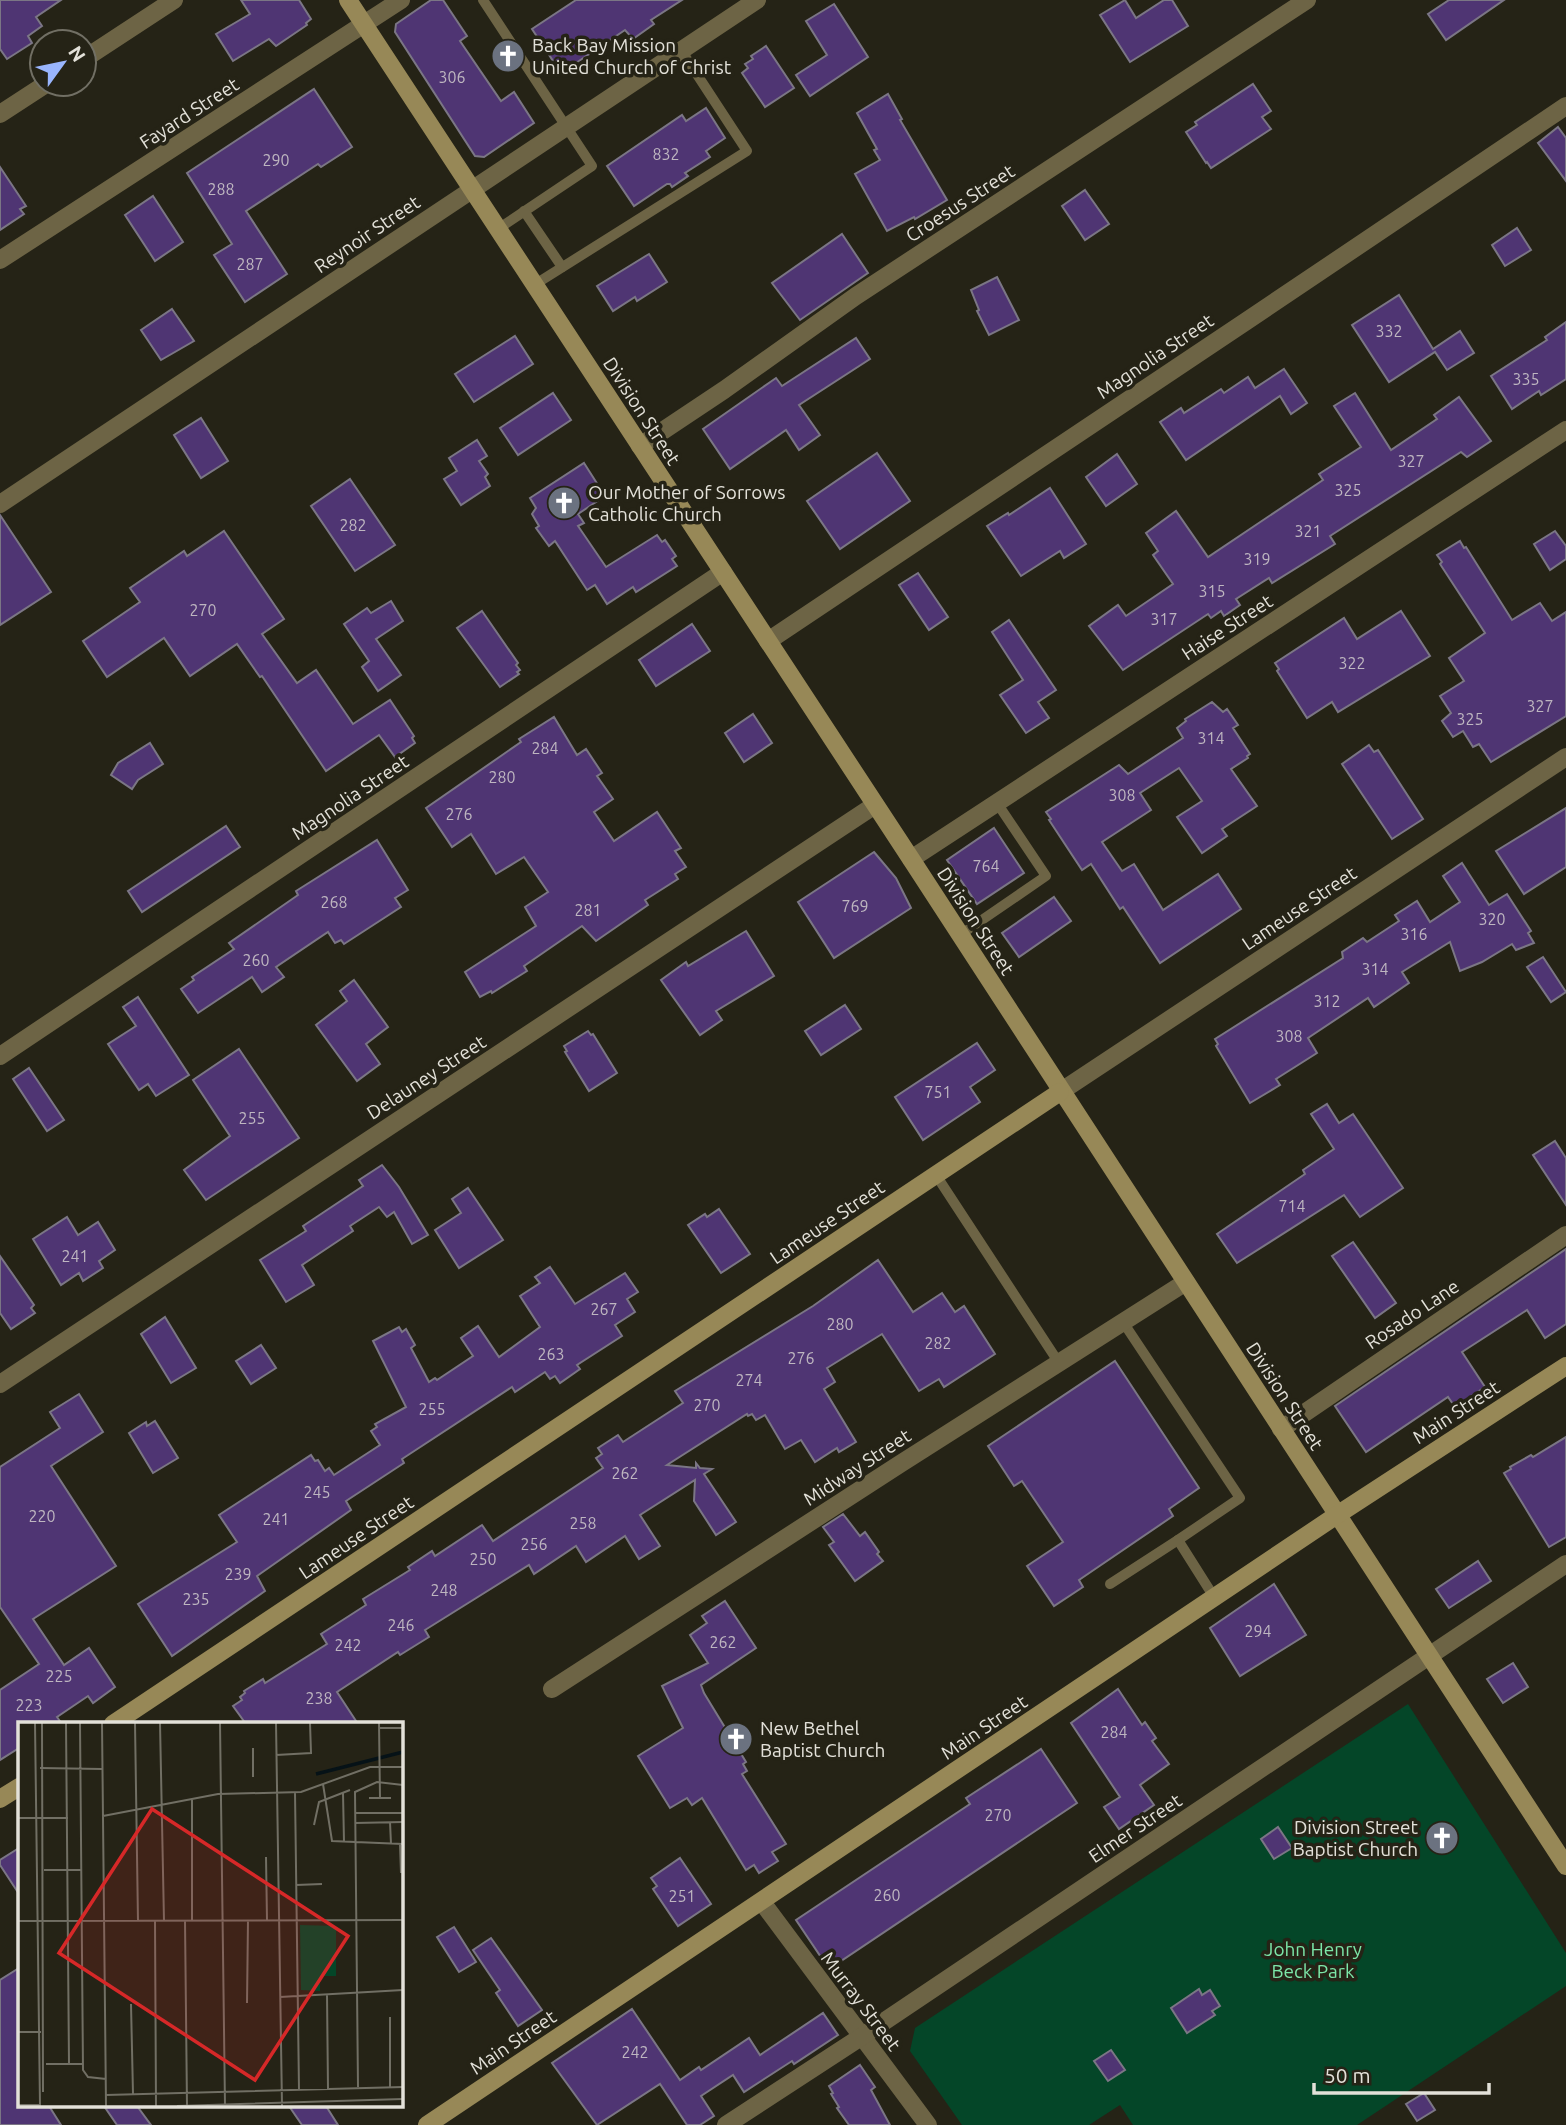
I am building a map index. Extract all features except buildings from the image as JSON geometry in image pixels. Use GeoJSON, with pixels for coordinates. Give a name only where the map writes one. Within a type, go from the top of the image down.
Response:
{"type":"FeatureCollection","features":[{"type":"Feature","properties":{"kind":"street"},"geometry":{"type":"LineString","coordinates":[[98,50],[174,0]]}},
{"type":"Feature","properties":{"kind":"street","name":"Division Street"},"geometry":{"type":"LineString","coordinates":[[348,0],[1566,1866]]}},
{"type":"Feature","properties":{"kind":"street","name":"Fayard Street"},"geometry":{"type":"LineString","coordinates":[[0,260],[401,0]]}},
{"type":"Feature","properties":{"kind":"street","name":"Reynoir Street"},"geometry":{"type":"LineString","coordinates":[[0,504],[757,0]]}},
{"type":"Feature","properties":{"kind":"street","name":"Croesus Street"},"geometry":{"type":"LineString","coordinates":[[640,446],[856,296],[1307,0]]}},
{"type":"Feature","properties":{"kind":"street"},"geometry":{"type":"LineString","coordinates":[[0,114],[28,96]]}},
{"type":"Feature","properties":{"kind":"street","name":"Magnolia Street"},"geometry":{"type":"LineString","coordinates":[[768,641],[1566,106]]}},
{"type":"Feature","properties":{"kind":"street","name":"Haise Street"},"geometry":{"type":"LineString","coordinates":[[911,859],[1566,430]]}},
{"type":"Feature","properties":{"kind":"street","name":"Magnolia Street"},"geometry":{"type":"LineString","coordinates":[[0,1056],[723,572]]}},
{"type":"Feature","properties":{"kind":"street","name":"Lameuse Street"},"geometry":{"type":"LineString","coordinates":[[116,1722],[1566,757]]}},
{"type":"Feature","properties":{"kind":"street","name":"Delauney Street"},"geometry":{"type":"LineString","coordinates":[[0,1384],[875,805]]}},
{"type":"Feature","properties":{"kind":"street","name":"Rosado Lane"},"geometry":{"type":"LineString","coordinates":[[1282,1429],[1566,1235]]}},
{"type":"Feature","properties":{"kind":"street","name":"Midway Street"},"geometry":{"type":"LineString","coordinates":[[552,1689],[1186,1282]]}},
{"type":"Feature","properties":{"kind":"street","name":"Main Street"},"geometry":{"type":"LineString","coordinates":[[427,2125],[1337,1515],[1566,1366]]}},
{"type":"Feature","properties":{"kind":"street","name":"Elmer Street"},"geometry":{"type":"LineString","coordinates":[[726,2125],[1566,1564]]}},
{"type":"Feature","properties":{"kind":"street"},"geometry":{"type":"LineString","coordinates":[[0,1800],[18,1788]]}},
{"type":"Feature","properties":{"kind":"street","name":"Murray Street"},"geometry":{"type":"LineString","coordinates":[[762,1902],[928,2125]]}},
{"type":"Feature","properties":{"kind":"lane"},"geometry":{"type":"LineString","coordinates":[[483,0],[592,166],[498,229]]}},
{"type":"Feature","properties":{"kind":"lane"},"geometry":{"type":"LineString","coordinates":[[534,285],[747,151],[681,50]]}},
{"type":"Feature","properties":{"kind":"lane"},"geometry":{"type":"LineString","coordinates":[[524,211],[562,268]]}},
{"type":"Feature","properties":{"kind":"lane"},"geometry":{"type":"LineString","coordinates":[[960,935],[1046,876],[997,803]]}},
{"type":"Feature","properties":{"kind":"lane"},"geometry":{"type":"LineString","coordinates":[[936,1175],[1059,1363]]}},
{"type":"Feature","properties":{"kind":"lane"},"geometry":{"type":"LineString","coordinates":[[1110,1584],[1240,1497],[1123,1322]]}},
{"type":"Feature","properties":{"kind":"lane"},"geometry":{"type":"LineString","coordinates":[[1178,1540],[1214,1597]]}},
{"type":"Feature","properties":{"kind":"green space","name":"John Henry Beck Park"},"geometry":{"type":"Polygon","coordinates":[[[1408,1704],[1566,1953],[1566,1986],[1357,2125],[1133,2125],[1120,2105],[1089,2125],[962,2125],[910,2051],[915,2028],[1408,1704]]]}},
{"type":"Feature","properties":{"kind":"place","name":"Back Bay Mission United Church of Christ"},"geometry":{"type":"Point","coordinates":[508,56]}},
{"type":"Feature","properties":{"kind":"place","name":"Our Mother of Sorrows Catholic Church"},"geometry":{"type":"Point","coordinates":[564,503]}},
{"type":"Feature","properties":{"kind":"place","name":"New Bethel Baptist Church"},"geometry":{"type":"Point","coordinates":[736,1739]}},
{"type":"Feature","properties":{"kind":"place","name":"Division Street Baptist Church"},"geometry":{"type":"Point","coordinates":[1442,1838]}}]}
